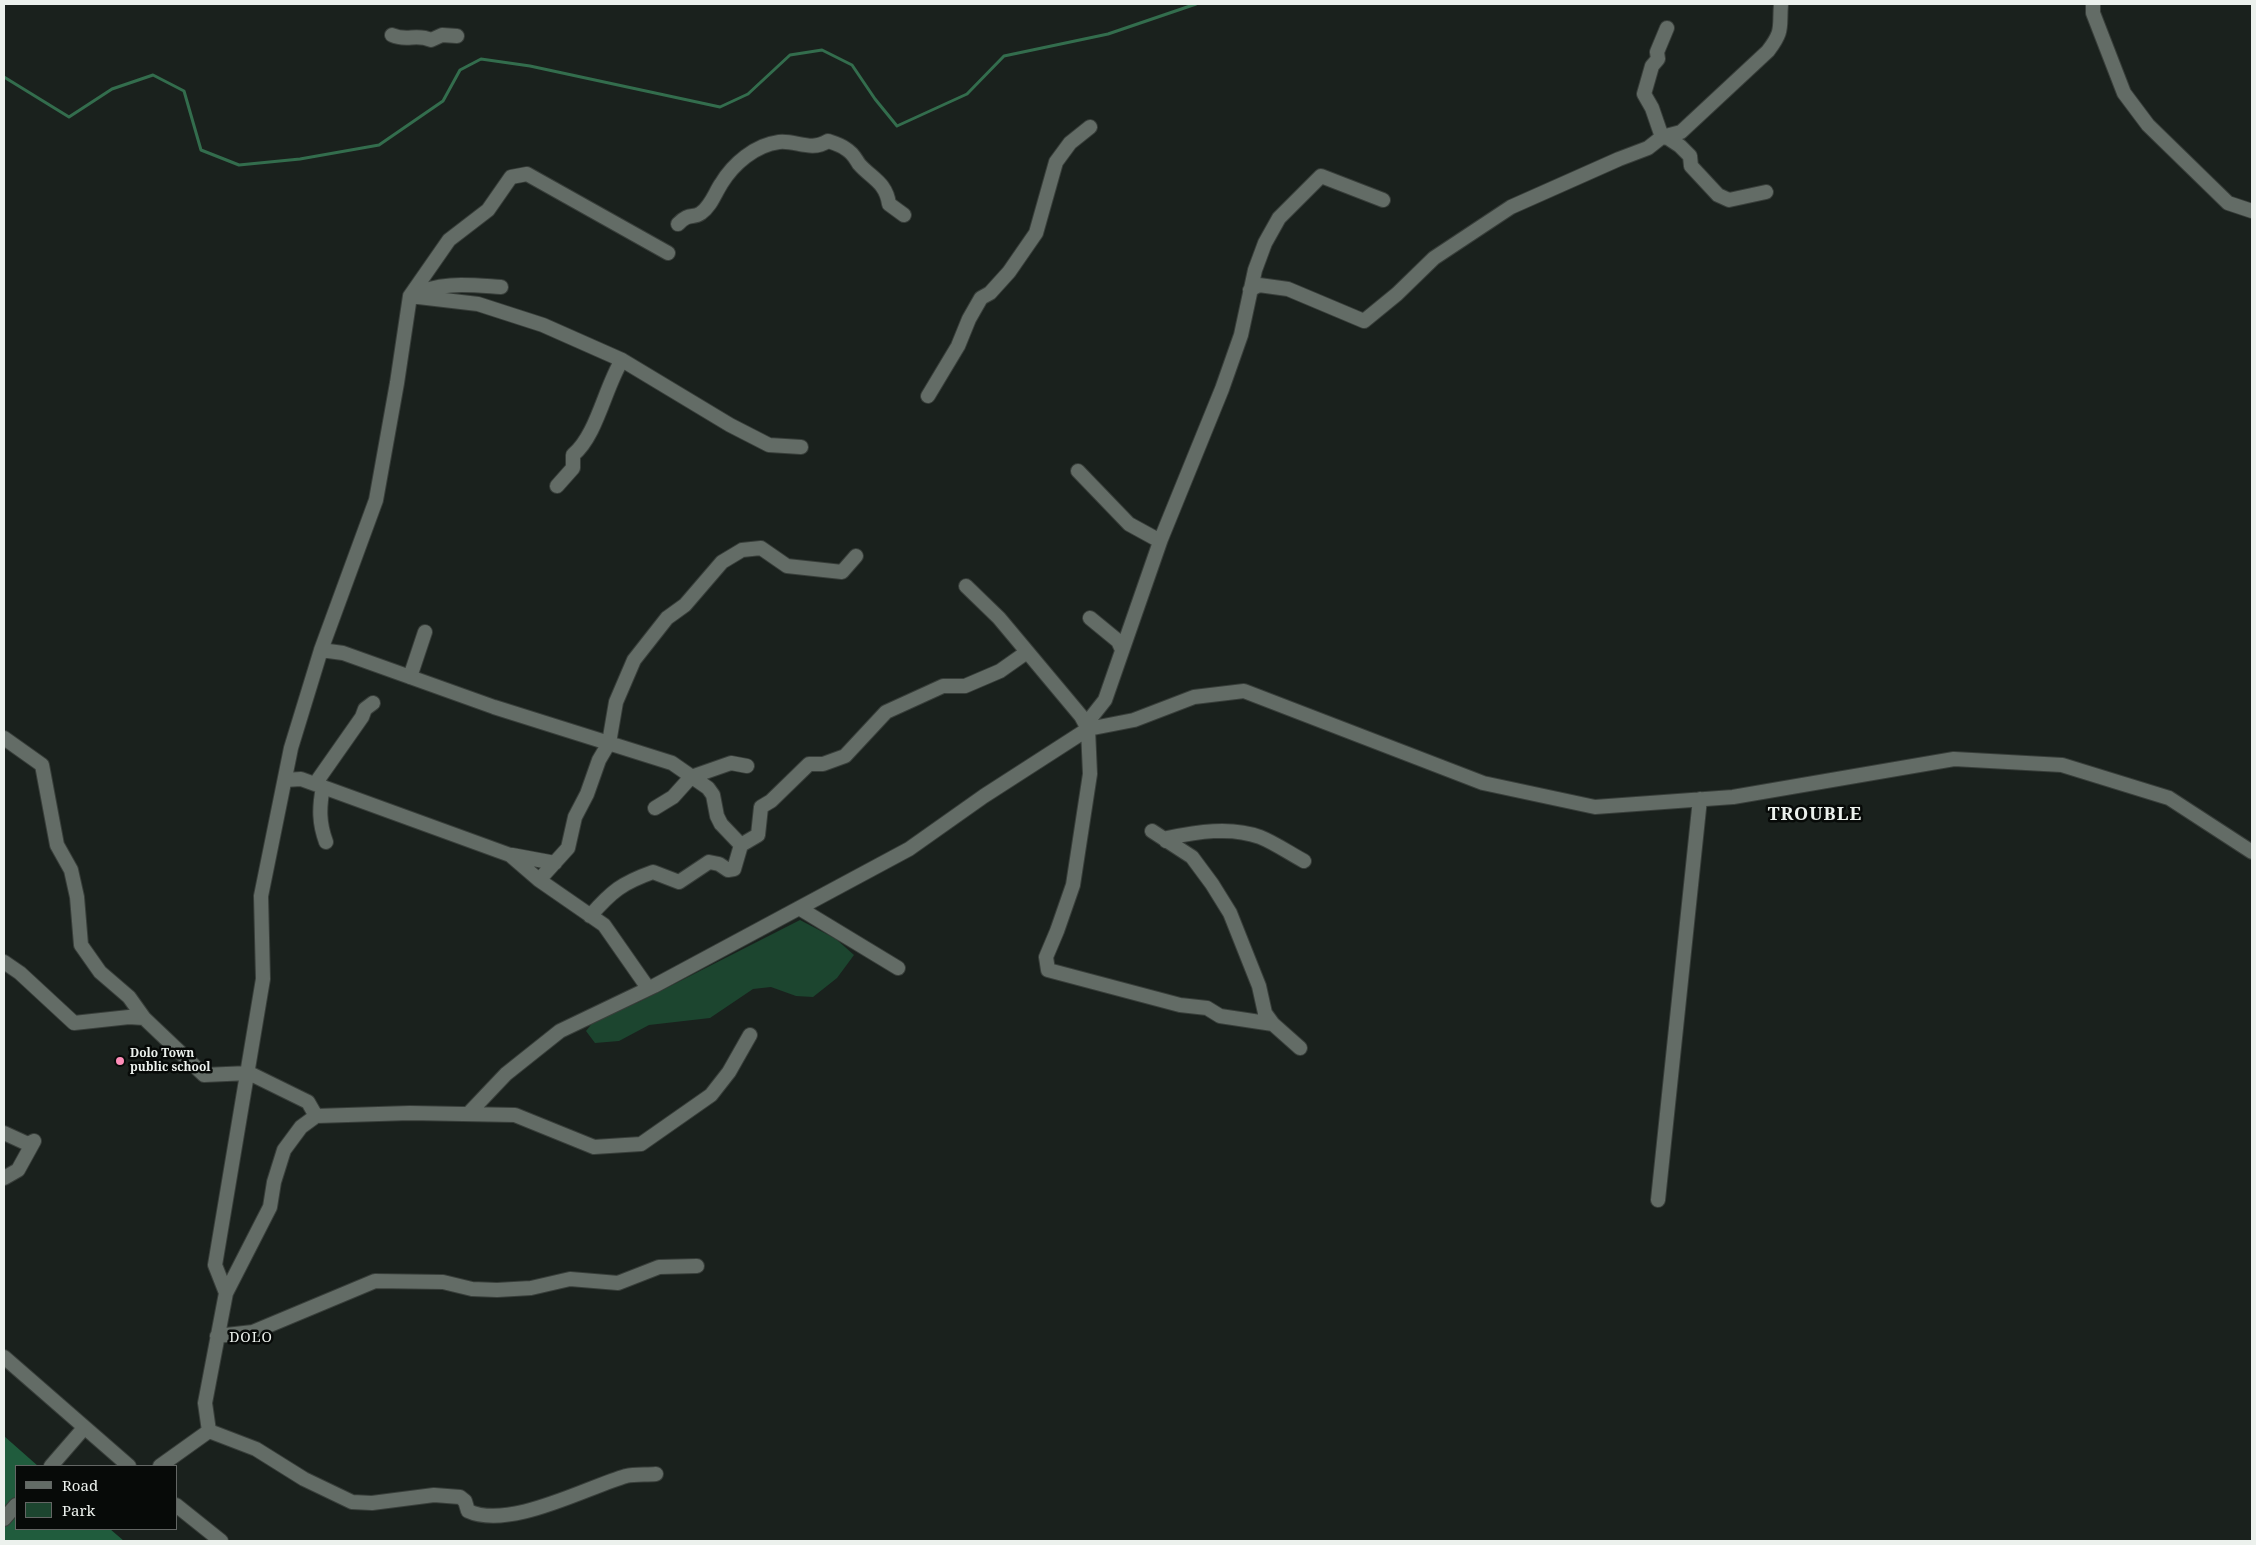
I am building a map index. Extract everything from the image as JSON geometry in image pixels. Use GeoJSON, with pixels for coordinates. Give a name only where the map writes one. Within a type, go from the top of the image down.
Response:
{"type":"FeatureCollection","features":[{"type":"Feature","properties":{"kind":"street"},"geometry":{"type":"LineString","coordinates":[[1250,290],[1259,285],[1288,289],[1364,321],[1397,294],[1434,258],[1511,207],[1648,148],[1662,137],[1681,132],[1768,52],[1778,38],[1782,27],[1781,4]]}},
{"type":"Feature","properties":{"kind":"street"},"geometry":{"type":"LineString","coordinates":[[2093,4],[2093,13],[2124,93],[2148,125],[2228,203],[2252,211]]}},
{"type":"Feature","properties":{"kind":"street"},"geometry":{"type":"LineString","coordinates":[[1662,137],[1652,108],[1644,94],[1652,66],[1658,58],[1657,52],[1667,28]]}},
{"type":"Feature","properties":{"kind":"street"},"geometry":{"type":"LineString","coordinates":[[392,35],[401,39],[423,36],[431,40],[442,35],[457,36]]}},
{"type":"Feature","properties":{"kind":"street"},"geometry":{"type":"LineString","coordinates":[[928,396],[958,346],[969,319],[981,298],[990,293],[1009,272],[1036,233],[1056,162],[1070,142],[1090,127]]}},
{"type":"Feature","properties":{"kind":"street"},"geometry":{"type":"LineString","coordinates":[[1662,137],[1668,138],[1680,146],[1690,156],[1691,166],[1718,195],[1729,200],[1766,192]]}},
{"type":"Feature","properties":{"kind":"street"},"geometry":{"type":"LineString","coordinates":[[678,224],[686,216],[700,214],[710,204],[722,182],[737,162],[762,148],[780,142],[820,147],[828,142],[845,148],[856,156],[858,163],[878,180],[888,196],[889,204],[904,214]]}},
{"type":"Feature","properties":{"kind":"street"},"geometry":{"type":"LineString","coordinates":[[226,1292],[215,1264],[249,1073],[263,979],[261,896],[291,748],[321,650],[376,500],[410,296],[449,240],[488,210],[511,177],[527,174],[668,253]]}},
{"type":"Feature","properties":{"kind":"street"},"geometry":{"type":"LineString","coordinates":[[469,1113],[506,1074],[560,1031],[648,988],[908,849],[1087,727],[1105,700],[1142,599],[1160,542],[1222,389],[1241,335],[1255,270],[1264,243],[1279,218],[1321,176],[1383,200]]}},
{"type":"Feature","properties":{"kind":"street"},"geometry":{"type":"LineString","coordinates":[[410,296],[426,288],[446,284],[501,287]]}},
{"type":"Feature","properties":{"kind":"street"},"geometry":{"type":"LineString","coordinates":[[410,296],[478,304],[542,325],[622,360],[769,445],[801,447]]}},
{"type":"Feature","properties":{"kind":"street"},"geometry":{"type":"LineString","coordinates":[[557,486],[573,468],[573,455],[582,447],[604,403],[612,376],[622,360]]}},
{"type":"Feature","properties":{"kind":"street"},"geometry":{"type":"LineString","coordinates":[[1078,471],[1129,524],[1160,542]]}},
{"type":"Feature","properties":{"kind":"street"},"geometry":{"type":"LineString","coordinates":[[539,880],[568,848],[575,817],[587,794],[599,760],[609,742],[616,702],[634,660],[667,618],[685,605],[722,562],[742,550],[761,548],[788,566],[842,572],[856,556]]}},
{"type":"Feature","properties":{"kind":"street"},"geometry":{"type":"LineString","coordinates":[[966,586],[999,618],[1087,727],[1090,774],[1084,819],[1073,885],[1046,957],[1048,970],[1180,1005],[1207,1008],[1220,1016],[1273,1024]]}},
{"type":"Feature","properties":{"kind":"street"},"geometry":{"type":"LineString","coordinates":[[1090,618],[1118,642],[1122,650]]}},
{"type":"Feature","properties":{"kind":"street"},"geometry":{"type":"LineString","coordinates":[[410,677],[425,632]]}},
{"type":"Feature","properties":{"kind":"street"},"geometry":{"type":"LineString","coordinates":[[321,650],[343,653],[494,707],[672,763],[708,788],[713,795],[717,816],[721,824],[742,845]]}},
{"type":"Feature","properties":{"kind":"street"},"geometry":{"type":"LineString","coordinates":[[590,916],[611,892],[631,880],[653,872],[679,882],[709,862],[719,864],[728,870],[734,869],[742,845],[758,835],[761,807],[771,801],[809,764],[823,764],[845,756],[886,712],[943,686],[965,686],[1000,671],[1026,652]]}},
{"type":"Feature","properties":{"kind":"street"},"geometry":{"type":"LineString","coordinates":[[1087,727],[1134,720],[1194,697],[1244,691],[1483,783],[1595,806],[1733,797],[1954,759],[2062,765],[2168,798],[2252,852]]}},
{"type":"Feature","properties":{"kind":"street"},"geometry":{"type":"LineString","coordinates":[[326,842],[321,827],[319,786],[362,717],[365,709],[373,703]]}},
{"type":"Feature","properties":{"kind":"street"},"geometry":{"type":"LineString","coordinates":[[4,738],[42,765],[57,845],[71,870],[77,898],[81,945],[100,972],[129,997],[144,1018],[204,1075],[249,1073],[308,1102],[316,1116]]}},
{"type":"Feature","properties":{"kind":"street"},"geometry":{"type":"LineString","coordinates":[[655,808],[673,797],[692,776],[730,763],[747,766]]}},
{"type":"Feature","properties":{"kind":"street"},"geometry":{"type":"LineString","coordinates":[[285,780],[301,779],[510,855],[555,863]]}},
{"type":"Feature","properties":{"kind":"street"},"geometry":{"type":"LineString","coordinates":[[1658,1200],[1700,799]]}},
{"type":"Feature","properties":{"kind":"street"},"geometry":{"type":"LineString","coordinates":[[1152,830],[1166,842],[1192,857],[1212,884],[1230,913],[1259,986],[1265,1013],[1273,1024],[1300,1048]]}},
{"type":"Feature","properties":{"kind":"street"},"geometry":{"type":"LineString","coordinates":[[1166,842],[1168,838],[1191,833],[1236,832],[1259,837],[1304,861]]}},
{"type":"Feature","properties":{"kind":"street"},"geometry":{"type":"LineString","coordinates":[[510,855],[539,880],[604,925],[648,988]]}},
{"type":"Feature","properties":{"kind":"street"},"geometry":{"type":"LineString","coordinates":[[799,908],[898,968]]}},
{"type":"Feature","properties":{"kind":"street"},"geometry":{"type":"LineString","coordinates":[[4,962],[20,973],[74,1023],[129,1017],[144,1018]]}},
{"type":"Feature","properties":{"kind":"street"},"geometry":{"type":"LineString","coordinates":[[209,1432],[205,1403],[226,1292],[270,1207],[274,1182],[284,1150],[301,1127],[316,1116],[469,1113],[515,1115],[594,1147],[641,1144],[711,1095],[729,1072],[750,1035]]}},
{"type":"Feature","properties":{"kind":"street"},"geometry":{"type":"LineString","coordinates":[[4,1133],[28,1144],[34,1141],[18,1170],[4,1178]]}},
{"type":"Feature","properties":{"kind":"street"},"geometry":{"type":"LineString","coordinates":[[217,1336],[252,1332],[375,1281],[443,1282],[472,1288],[497,1290],[531,1288],[570,1279],[618,1283],[659,1267],[698,1266]]}},
{"type":"Feature","properties":{"kind":"street"},"geometry":{"type":"LineString","coordinates":[[4,1357],[128,1465]]}},
{"type":"Feature","properties":{"kind":"street"},"geometry":{"type":"LineString","coordinates":[[51,1465],[84,1428]]}},
{"type":"Feature","properties":{"kind":"street"},"geometry":{"type":"LineString","coordinates":[[161,1465],[209,1432]]}},
{"type":"Feature","properties":{"kind":"street"},"geometry":{"type":"LineString","coordinates":[[209,1432],[256,1449],[304,1480],[352,1502],[372,1503],[434,1494],[460,1496],[465,1501],[468,1511],[477,1515],[523,1513],[627,1476],[656,1474]]}},
{"type":"Feature","properties":{"kind":"street"},"geometry":{"type":"LineString","coordinates":[[4,1519],[15,1506]]}},
{"type":"Feature","properties":{"kind":"street"},"geometry":{"type":"LineString","coordinates":[[178,1507],[221,1541]]}},
{"type":"Feature","properties":{"kind":"green space"},"geometry":{"type":"Polygon","coordinates":[[[800,920],[836,939],[854,955],[837,978],[813,997],[796,996],[771,987],[753,989],[710,1018],[649,1025],[619,1041],[595,1043],[586,1031],[594,1021],[639,1002],[800,920]]]}},
{"type":"Feature","properties":{"kind":"green space"},"geometry":{"type":"Polygon","coordinates":[[[4,1436],[37,1465],[15,1465],[15,1530],[111,1530],[124,1541],[4,1541],[4,1436]]]}},
{"type":"Feature","properties":{"kind":"waterway"},"geometry":{"type":"LineString","coordinates":[[4,77],[69,117],[112,89],[153,75],[184,91],[201,150],[239,165],[300,159],[379,145],[443,101],[460,70],[481,59],[530,66],[720,107],[748,94],[790,55],[822,50],[852,65],[875,99],[897,126],[967,94],[1004,56],[1108,34],[1196,4]]}},
{"type":"Feature","properties":{"kind":"place","name":"Dolo Town public school"},"geometry":{"type":"Point","coordinates":[120,1061]}},
{"type":"Feature","properties":{"kind":"district","name":"TROUBLE"},"geometry":{"type":"Point","coordinates":[1815,815]}},
{"type":"Feature","properties":{"kind":"district","name":"DOLO"},"geometry":{"type":"Point","coordinates":[251,1338]}}]}
